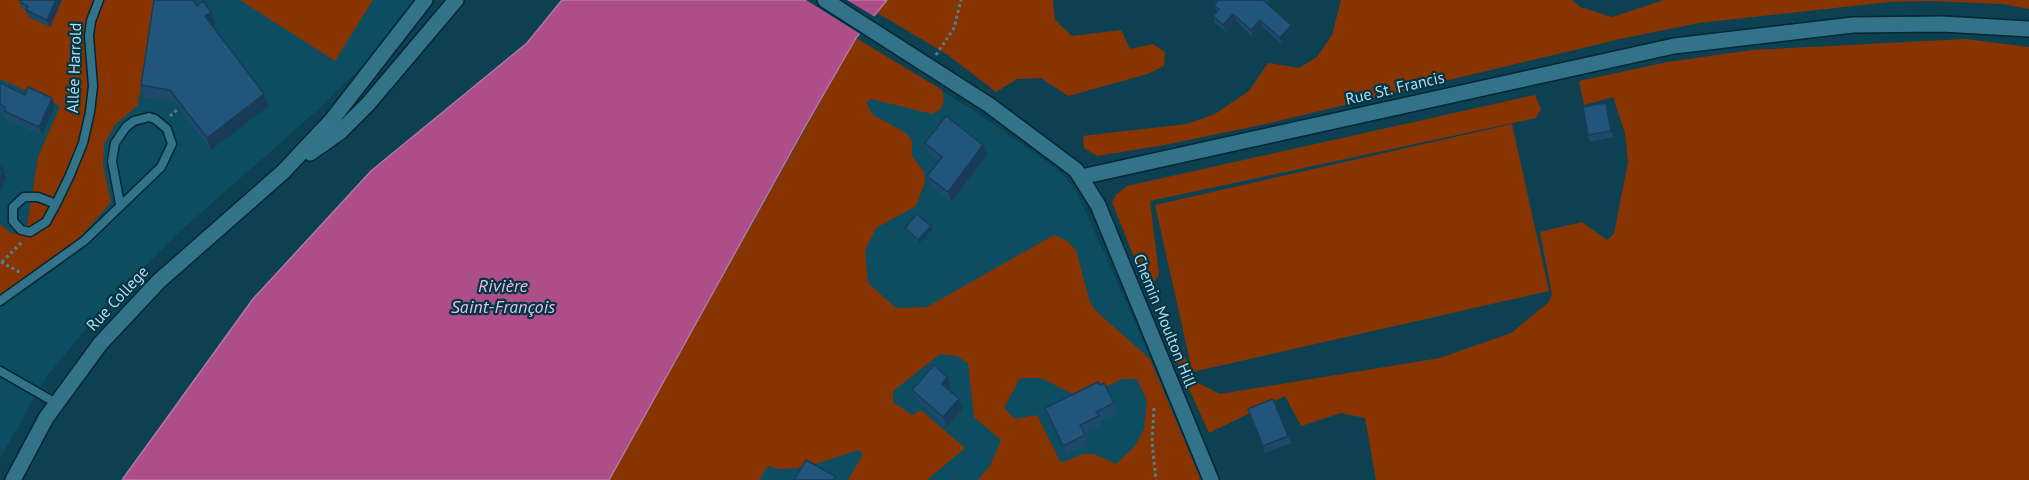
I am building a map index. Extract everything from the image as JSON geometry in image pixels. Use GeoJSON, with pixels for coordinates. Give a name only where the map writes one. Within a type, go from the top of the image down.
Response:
{"type":"FeatureCollection","features":[{"type":"Feature","properties":{"kind":"street","name":"Rue College"},"geometry":{"type":"LineString","coordinates":[[14,480],[56,404],[126,314],[196,247],[283,172],[331,122],[425,0]]}},
{"type":"Feature","properties":{"kind":"street","name":"Rue College"},"geometry":{"type":"LineString","coordinates":[[283,172],[340,132],[368,105],[456,0]]}},
{"type":"Feature","properties":{"kind":"street"},"geometry":{"type":"LineString","coordinates":[[825,0],[1020,126],[1067,162],[1081,177]]}},
{"type":"Feature","properties":{"kind":"street","name":"Rue St. Francis"},"geometry":{"type":"LineString","coordinates":[[1081,177],[1665,48],[1853,25],[1942,24],[2029,29]]}},
{"type":"Feature","properties":{"kind":"street","name":"Chemin Moulton Hill"},"geometry":{"type":"LineString","coordinates":[[1081,177],[1098,205],[1211,480]]}},
{"type":"Feature","properties":{"kind":"lane","name":"Allée Harrold"},"geometry":{"type":"LineString","coordinates":[[34,231],[46,222],[83,143],[93,86],[89,36],[99,0]]}},
{"type":"Feature","properties":{"kind":"lane"},"geometry":{"type":"LineString","coordinates":[[0,302],[84,241],[161,167],[171,151],[172,144],[167,129],[155,119],[149,117],[134,121],[126,127],[115,143],[112,161],[120,204]]}},
{"type":"Feature","properties":{"kind":"lane"},"geometry":{"type":"LineString","coordinates":[[34,231],[21,230],[13,221],[11,213],[17,201],[29,196],[56,204]]}},
{"type":"Feature","properties":{"kind":"lane"},"geometry":{"type":"LineString","coordinates":[[0,371],[56,404]]}},
{"type":"Feature","properties":{"kind":"path"},"geometry":{"type":"LineString","coordinates":[[932,60],[954,28],[960,0]]}},
{"type":"Feature","properties":{"kind":"path"},"geometry":{"type":"LineString","coordinates":[[31,278],[1,262],[34,231]]}},
{"type":"Feature","properties":{"kind":"path"},"geometry":{"type":"LineString","coordinates":[[1154,408],[1152,442],[1156,480]]}},
{"type":"Feature","properties":{"kind":"shaded area"},"geometry":{"type":"Polygon","coordinates":[[[0,0],[415,0],[365,63],[321,107],[179,232],[104,307],[47,376],[0,458],[0,0]]]}},
{"type":"Feature","properties":{"kind":"shaded area"},"geometry":{"type":"Polygon","coordinates":[[[0,0],[155,0],[138,105],[115,125],[104,144],[103,165],[111,202],[84,233],[63,251],[0,296],[0,224],[11,233],[20,234],[27,226],[38,157],[60,106],[0,79],[0,0]]]}},
{"type":"Feature","properties":{"kind":"shaded area"},"geometry":{"type":"Polygon","coordinates":[[[240,0],[373,0],[335,61],[240,0]]]}},
{"type":"Feature","properties":{"kind":"shaded area"},"geometry":{"type":"Polygon","coordinates":[[[887,0],[1053,0],[1055,20],[1072,36],[1121,30],[1130,49],[1153,44],[1165,52],[1164,66],[1148,74],[1068,96],[1041,78],[1017,79],[996,92],[948,55],[876,12],[887,0]]]}},
{"type":"Feature","properties":{"kind":"shaded area"},"geometry":{"type":"Polygon","coordinates":[[[1341,0],[1572,0],[1580,7],[1612,17],[1664,0],[2029,0],[2029,9],[2003,4],[1889,2],[1699,23],[1620,39],[1261,125],[1164,145],[1097,156],[1084,148],[1083,136],[1187,124],[1215,114],[1249,91],[1268,63],[1299,68],[1317,57],[1332,35],[1341,0]]]}},
{"type":"Feature","properties":{"kind":"shaded area"},"geometry":{"type":"Polygon","coordinates":[[[856,38],[973,110],[1056,168],[1066,178],[1077,193],[1205,480],[609,480],[856,38]]]}},
{"type":"Feature","properties":{"kind":"shaded area"},"geometry":{"type":"Polygon","coordinates":[[[856,38],[942,90],[944,100],[941,109],[932,114],[871,99],[866,103],[873,115],[906,133],[912,141],[912,156],[924,172],[925,182],[916,206],[876,228],[865,251],[868,283],[896,308],[927,307],[1054,235],[1067,241],[1076,250],[1090,302],[1096,311],[1150,359],[1201,480],[978,480],[990,466],[1001,440],[974,417],[968,363],[957,356],[940,354],[893,391],[893,402],[912,415],[921,410],[965,448],[927,480],[848,480],[863,454],[859,450],[803,468],[779,469],[768,466],[759,480],[609,480],[856,38]],[[1020,378],[1004,408],[1015,419],[1037,415],[1061,463],[1083,454],[1094,454],[1116,464],[1135,446],[1144,429],[1147,401],[1137,379],[1122,379],[1086,397],[1077,396],[1041,378],[1020,378]]]}},
{"type":"Feature","properties":{"kind":"shaded area"},"geometry":{"type":"Polygon","coordinates":[[[1965,39],[2029,47],[2029,480],[1376,480],[1365,418],[1341,413],[1301,426],[1285,396],[1209,433],[1158,321],[1168,327],[1192,370],[1155,205],[1512,124],[1549,291],[1192,372],[1198,383],[1220,394],[1440,358],[1511,333],[1549,302],[1552,294],[1540,232],[1582,222],[1607,240],[1614,234],[1628,162],[1625,133],[1613,97],[1584,105],[1579,81],[1668,62],[1752,50],[1965,39]]]}},
{"type":"Feature","properties":{"kind":"shaded area"},"geometry":{"type":"Polygon","coordinates":[[[1535,95],[1541,109],[1536,118],[1150,201],[1159,274],[1150,288],[1145,285],[1112,202],[1116,195],[1127,186],[1535,95]]]}},
{"type":"Feature","properties":{"kind":"water","name":"Rivière Saint-François"},"geometry":{"type":"Polygon","coordinates":[[[562,0],[887,0],[856,38],[609,480],[122,480],[253,299],[371,171],[527,43],[562,0]]]}},
{"type":"Feature","properties":{"kind":"pier"},"geometry":{"type":"Polygon","coordinates":[[[806,0],[847,0],[875,17],[862,35],[806,0]]]}},
{"type":"Feature","properties":{"kind":"building"},"geometry":{"type":"Polygon","coordinates":[[[20,0],[56,0],[47,20],[26,10],[28,6],[20,0]]]}},
{"type":"Feature","properties":{"kind":"building"},"geometry":{"type":"Polygon","coordinates":[[[154,0],[193,0],[197,6],[203,1],[211,12],[205,16],[264,94],[207,138],[170,90],[141,85],[154,0]]]}},
{"type":"Feature","properties":{"kind":"building"},"geometry":{"type":"Polygon","coordinates":[[[1219,0],[1263,0],[1291,25],[1280,38],[1260,20],[1251,30],[1233,14],[1223,25],[1213,16],[1219,9],[1214,5],[1219,0]]]}},
{"type":"Feature","properties":{"kind":"building"},"geometry":{"type":"Polygon","coordinates":[[[0,83],[25,95],[28,87],[52,98],[39,127],[4,111],[5,107],[0,104],[0,83]]]}},
{"type":"Feature","properties":{"kind":"building"},"geometry":{"type":"Polygon","coordinates":[[[1606,103],[1611,131],[1588,135],[1583,107],[1606,103]]]}},
{"type":"Feature","properties":{"kind":"building"},"geometry":{"type":"Polygon","coordinates":[[[946,116],[983,145],[948,192],[927,176],[942,157],[925,143],[946,116]]]}},
{"type":"Feature","properties":{"kind":"building"},"geometry":{"type":"Polygon","coordinates":[[[917,214],[931,226],[918,240],[905,228],[917,214]]]}},
{"type":"Feature","properties":{"kind":"building"},"geometry":{"type":"Polygon","coordinates":[[[934,365],[947,377],[942,384],[959,399],[943,417],[912,390],[934,365]]]}},
{"type":"Feature","properties":{"kind":"building"},"geometry":{"type":"Polygon","coordinates":[[[1098,382],[1100,385],[1104,383],[1114,403],[1096,412],[1099,416],[1080,425],[1085,435],[1063,446],[1045,408],[1098,382]]]}},
{"type":"Feature","properties":{"kind":"building"},"geometry":{"type":"Polygon","coordinates":[[[1273,399],[1288,436],[1263,446],[1248,409],[1273,399]]]}},
{"type":"Feature","properties":{"kind":"building"},"geometry":{"type":"Polygon","coordinates":[[[806,460],[835,476],[833,480],[794,480],[806,460]]]}}]}
